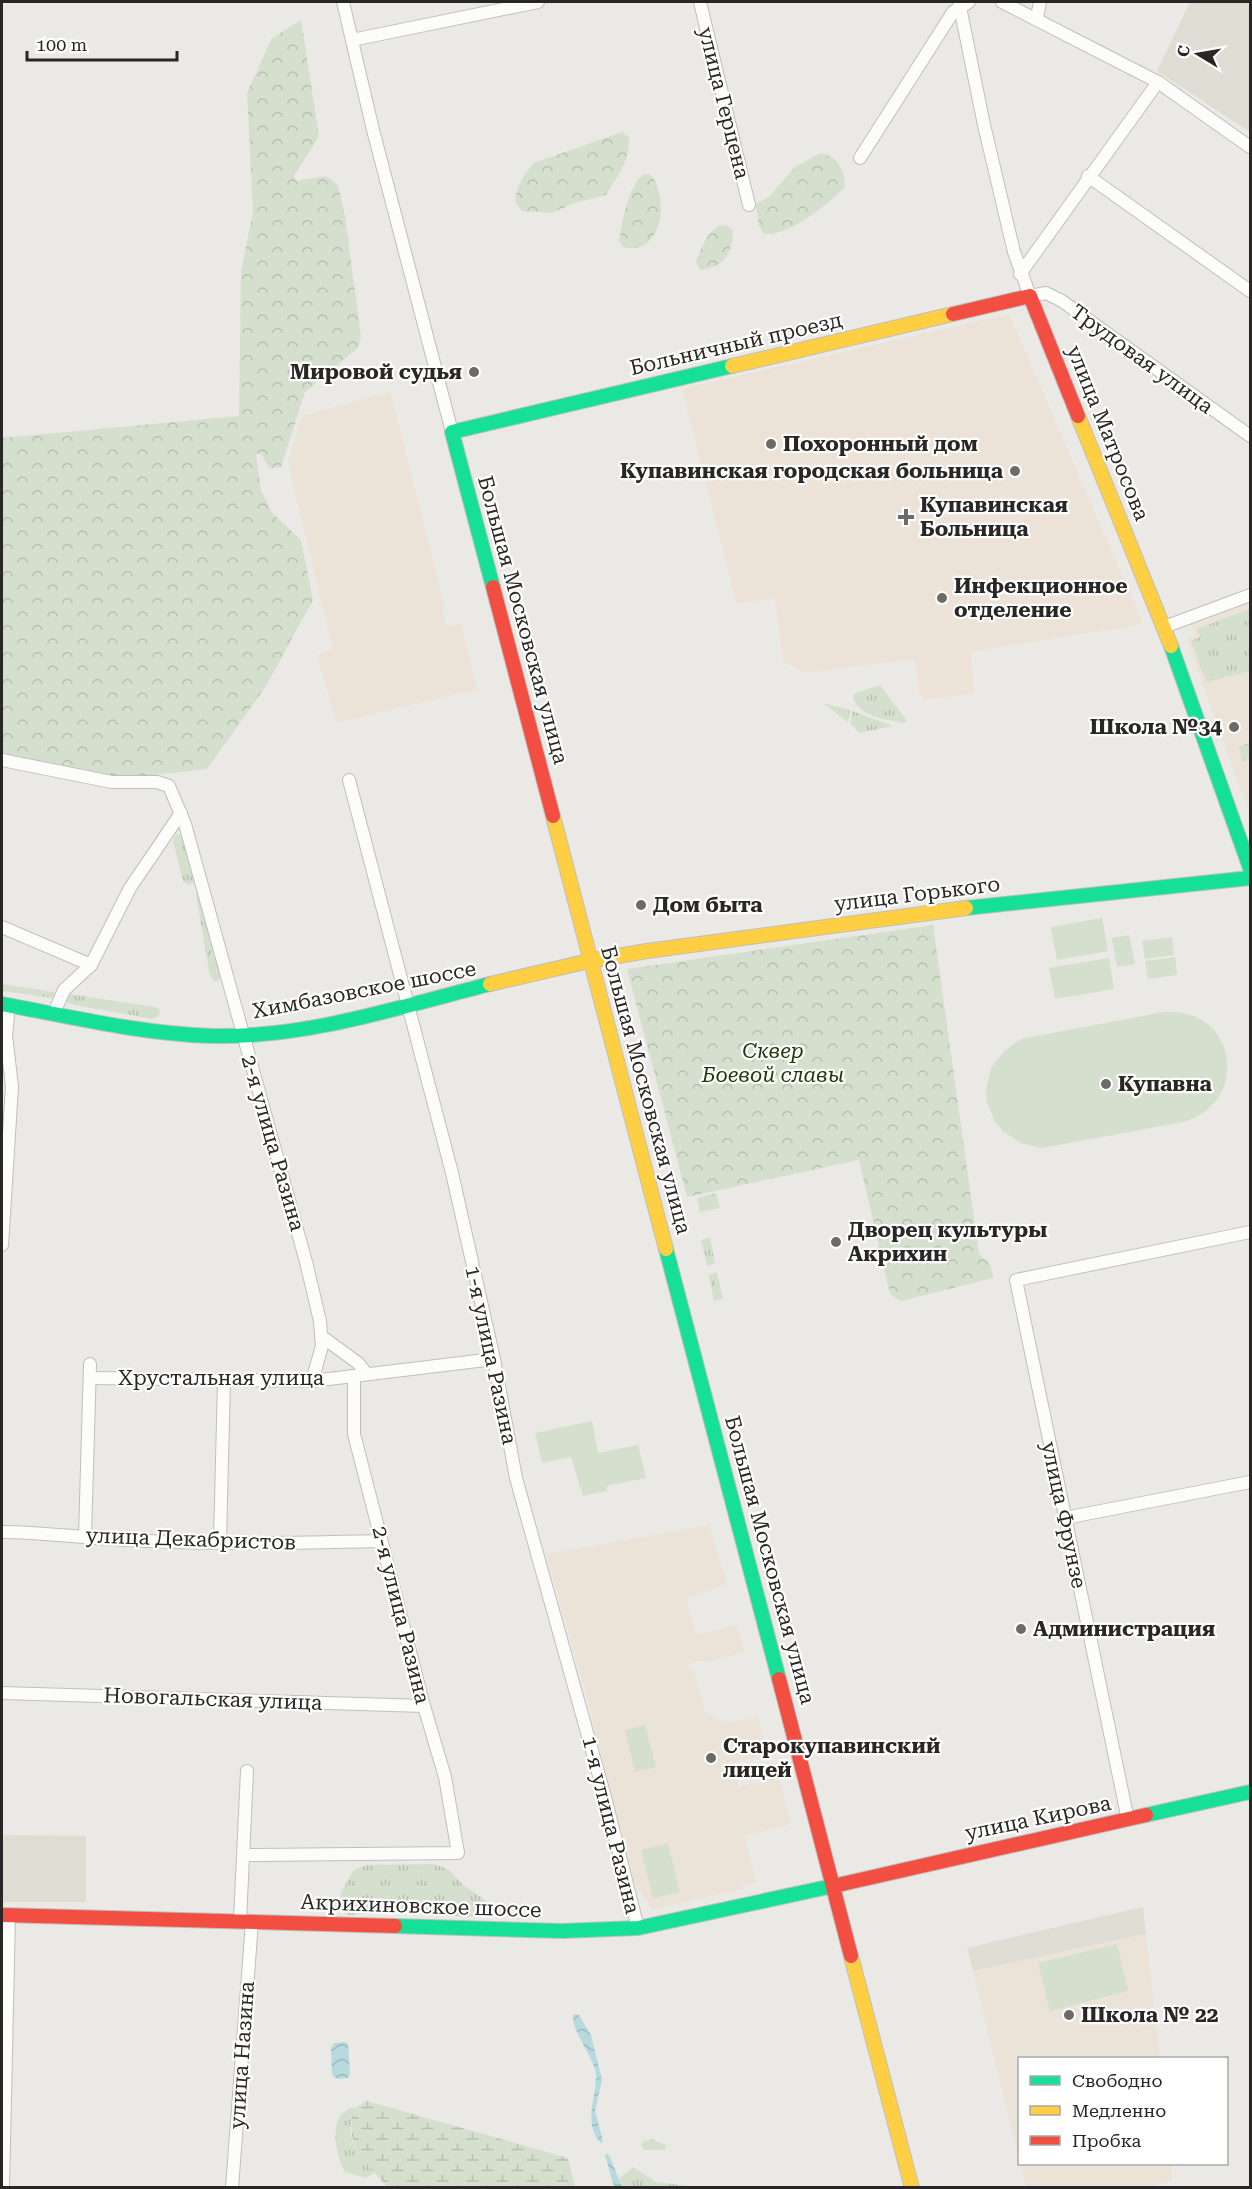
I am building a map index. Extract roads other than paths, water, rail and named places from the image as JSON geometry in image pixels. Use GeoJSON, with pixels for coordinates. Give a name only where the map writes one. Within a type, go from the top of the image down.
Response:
{"type":"FeatureCollection","features":[{"type":"Feature","properties":{"kind":"street","name":"Большая Московская улица"},"geometry":{"type":"LineString","coordinates":[[343,2],[590,962],[912,2187]]}},
{"type":"Feature","properties":{"kind":"street"},"geometry":{"type":"LineString","coordinates":[[352,40],[538,2]]}},
{"type":"Feature","properties":{"kind":"street","name":"улица Герцена"},"geometry":{"type":"LineString","coordinates":[[700,2],[749,205]]}},
{"type":"Feature","properties":{"kind":"street"},"geometry":{"type":"LineString","coordinates":[[1002,2],[1158,82],[1251,147]]}},
{"type":"Feature","properties":{"kind":"street"},"geometry":{"type":"LineString","coordinates":[[1037,18],[1040,2]]}},
{"type":"Feature","properties":{"kind":"street"},"geometry":{"type":"LineString","coordinates":[[860,158],[953,12],[962,3]]}},
{"type":"Feature","properties":{"kind":"street","name":"улица Матросова"},"geometry":{"type":"LineString","coordinates":[[962,3],[984,125],[1020,274],[1164,627],[1251,868]]}},
{"type":"Feature","properties":{"kind":"street"},"geometry":{"type":"LineString","coordinates":[[1020,274],[1088,176],[1158,82]]}},
{"type":"Feature","properties":{"kind":"street"},"geometry":{"type":"LineString","coordinates":[[1088,176],[1251,291]]}},
{"type":"Feature","properties":{"kind":"street","name":"Трудовая улица"},"geometry":{"type":"LineString","coordinates":[[1030,296],[1046,293],[1062,302],[1251,436]]}},
{"type":"Feature","properties":{"kind":"street","name":"Больничный проезд"},"geometry":{"type":"LineString","coordinates":[[452,432],[1030,296]]}},
{"type":"Feature","properties":{"kind":"street"},"geometry":{"type":"LineString","coordinates":[[1164,627],[1251,595]]}},
{"type":"Feature","properties":{"kind":"street","name":"2-я улица Разина"},"geometry":{"type":"LineString","coordinates":[[2,760],[112,782],[157,782],[169,786],[181,813],[306,1262],[322,1346],[312,1381]]}},
{"type":"Feature","properties":{"kind":"street","name":"1-я улица Разина"},"geometry":{"type":"LineString","coordinates":[[349,780],[452,1173],[494,1359],[516,1478],[605,1797],[638,1928]]}},
{"type":"Feature","properties":{"kind":"street"},"geometry":{"type":"LineString","coordinates":[[54,1013],[64,990],[91,965],[130,888],[181,813]]}},
{"type":"Feature","properties":{"kind":"street","name":"улица Горького"},"geometry":{"type":"LineString","coordinates":[[590,962],[859,921],[1251,878]]}},
{"type":"Feature","properties":{"kind":"street"},"geometry":{"type":"LineString","coordinates":[[2,927],[91,965]]}},
{"type":"Feature","properties":{"kind":"street","name":"Химбазовское шоссе"},"geometry":{"type":"LineString","coordinates":[[5,1005],[174,1033],[243,1035],[297,1028],[408,1005],[590,962]]}},
{"type":"Feature","properties":{"kind":"street"},"geometry":{"type":"LineString","coordinates":[[2,1245],[12,1087],[5,1005]]}},
{"type":"Feature","properties":{"kind":"street","name":"улица Фрунзе"},"geometry":{"type":"LineString","coordinates":[[1128,1820],[1016,1280],[1251,1232]]}},
{"type":"Feature","properties":{"kind":"street"},"geometry":{"type":"LineString","coordinates":[[321,1336],[358,1363],[361,1375]]}},
{"type":"Feature","properties":{"kind":"street","name":"Хрустальная улица"},"geometry":{"type":"LineString","coordinates":[[90,1378],[312,1381],[494,1359]]}},
{"type":"Feature","properties":{"kind":"street"},"geometry":{"type":"LineString","coordinates":[[86,1536],[90,1364]]}},
{"type":"Feature","properties":{"kind":"street","name":"2-я улица Разина"},"geometry":{"type":"LineString","coordinates":[[245,1855],[458,1853],[445,1777],[424,1706],[354,1434],[361,1375]]}},
{"type":"Feature","properties":{"kind":"street"},"geometry":{"type":"LineString","coordinates":[[220,1541],[224,1381]]}},
{"type":"Feature","properties":{"kind":"street"},"geometry":{"type":"LineString","coordinates":[[1065,1518],[1251,1482]]}},
{"type":"Feature","properties":{"kind":"street","name":"улица Декабристов"},"geometry":{"type":"LineString","coordinates":[[2,1532],[220,1541],[381,1541]]}},
{"type":"Feature","properties":{"kind":"street","name":"Новогальская улица"},"geometry":{"type":"LineString","coordinates":[[2,1693],[424,1706]]}},
{"type":"Feature","properties":{"kind":"street","name":"улица Назина"},"geometry":{"type":"LineString","coordinates":[[232,2187],[246,1921],[245,1855],[248,1771]]}},
{"type":"Feature","properties":{"kind":"street","name":"улица Кирова"},"geometry":{"type":"LineString","coordinates":[[834,1886],[1251,1792]]}},
{"type":"Feature","properties":{"kind":"street","name":"Акрихиновское шоссе"},"geometry":{"type":"LineString","coordinates":[[5,1915],[562,1931],[638,1928],[834,1886]]}},
{"type":"Feature","properties":{"kind":"street"},"geometry":{"type":"LineString","coordinates":[[3,2187],[5,1915]]}},
{"type":"Feature","properties":{"kind":"water"},"geometry":{"type":"Polygon","coordinates":[[[574,2014],[579,2015],[591,2035],[602,2080],[595,2111],[603,2141],[601,2143],[595,2135],[591,2118],[596,2074],[575,2026],[574,2014]]]}},
{"type":"Feature","properties":{"kind":"water"},"geometry":{"type":"Polygon","coordinates":[[[334,2043],[348,2044],[350,2073],[348,2078],[337,2079],[332,2075],[331,2049],[334,2043]]]}},
{"type":"Feature","properties":{"kind":"water"},"geometry":{"type":"Polygon","coordinates":[[[607,2153],[622,2187],[614,2187],[605,2155],[607,2153]]]}},
{"type":"Feature","properties":{"kind":"place","name":"Мировой судья"},"geometry":{"type":"Point","coordinates":[474,372]}},
{"type":"Feature","properties":{"kind":"place","name":"Похоронный дом"},"geometry":{"type":"Point","coordinates":[771,444]}},
{"type":"Feature","properties":{"kind":"place","name":"Купавинская городская больница"},"geometry":{"type":"Point","coordinates":[1015,471]}},
{"type":"Feature","properties":{"kind":"place","name":"Купавинская Больница"},"geometry":{"type":"Point","coordinates":[906,517]}},
{"type":"Feature","properties":{"kind":"place","name":"Инфекционное отделение"},"geometry":{"type":"Point","coordinates":[942,598]}},
{"type":"Feature","properties":{"kind":"place","name":"Школа №34"},"geometry":{"type":"Point","coordinates":[1234,727]}},
{"type":"Feature","properties":{"kind":"place","name":"Дом быта"},"geometry":{"type":"Point","coordinates":[641,905]}},
{"type":"Feature","properties":{"kind":"place","name":"Купавна"},"geometry":{"type":"Point","coordinates":[1106,1084]}},
{"type":"Feature","properties":{"kind":"place","name":"Дворец культуры Акрихин"},"geometry":{"type":"Point","coordinates":[836,1242]}},
{"type":"Feature","properties":{"kind":"place","name":"Администрация"},"geometry":{"type":"Point","coordinates":[1021,1629]}},
{"type":"Feature","properties":{"kind":"place","name":"Старокупавинский лицей"},"geometry":{"type":"Point","coordinates":[711,1758]}},
{"type":"Feature","properties":{"kind":"place","name":"Школа № 22"},"geometry":{"type":"Point","coordinates":[1069,2015]}},
{"type":"Feature","properties":{"kind":"park label","name":"Сквер Боевой славы"},"geometry":{"type":"Point","coordinates":[773,1063]}}]}
